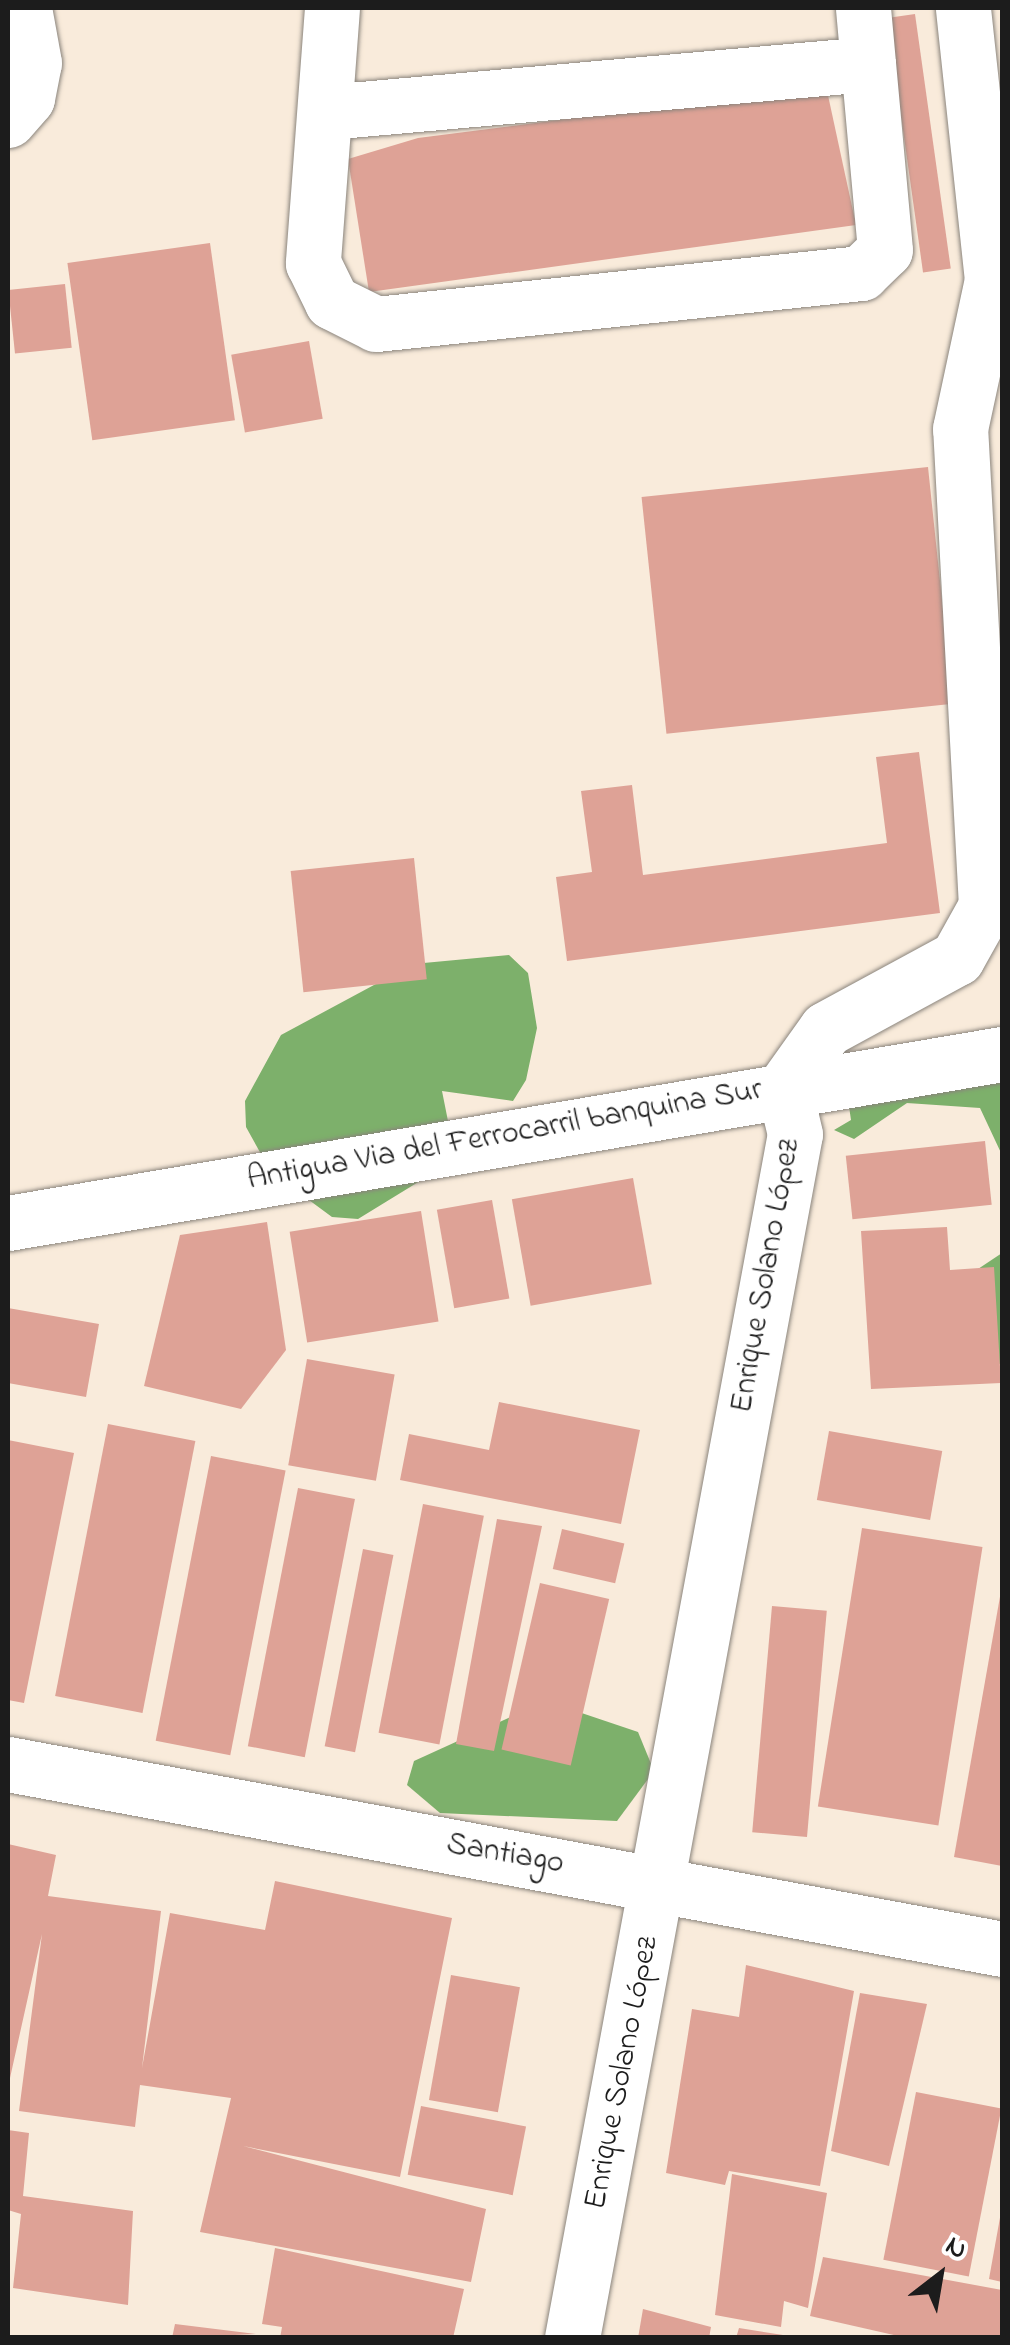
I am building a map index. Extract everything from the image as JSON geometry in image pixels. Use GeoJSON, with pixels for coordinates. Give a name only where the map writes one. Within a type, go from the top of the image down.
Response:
{"type":"FeatureCollection","features":[{"type":"Feature","properties":{"kind":"street"},"geometry":{"type":"LineString","coordinates":[[8,120],[27,98],[34,63],[24,8]]}},
{"type":"Feature","properties":{"kind":"street"},"geometry":{"type":"LineString","coordinates":[[332,8],[313,263],[332,302],[376,324],[861,273],[885,250],[863,8]]}},
{"type":"Feature","properties":{"kind":"street"},"geometry":{"type":"LineString","coordinates":[[784,1088],[826,1029],[957,958],[986,906],[960,460],[987,374],[992,280],[963,8]]}},
{"type":"Feature","properties":{"kind":"street"},"geometry":{"type":"LineString","coordinates":[[327,112],[868,64]]}},
{"type":"Feature","properties":{"kind":"street","name":"Antigua Via del Ferrocarril banquina Sur"},"geometry":{"type":"LineString","coordinates":[[8,1222],[1002,1054]]}},
{"type":"Feature","properties":{"kind":"street","name":"Enrique Solano López"},"geometry":{"type":"LineString","coordinates":[[572,2338],[795,1134],[784,1088]]}},
{"type":"Feature","properties":{"kind":"street","name":"Santiago"},"geometry":{"type":"LineString","coordinates":[[8,1764],[1002,1949]]}},
{"type":"Feature","properties":{"kind":"green space"},"geometry":{"type":"Polygon","coordinates":[[[509,955],[528,973],[537,1028],[526,1080],[513,1101],[442,1091],[452,1141],[446,1165],[358,1219],[332,1217],[271,1172],[246,1127],[245,1101],[281,1035],[413,964],[509,955]]]}},
{"type":"Feature","properties":{"kind":"green space"},"geometry":{"type":"Polygon","coordinates":[[[1002,1063],[1002,1155],[980,1108],[907,1103],[854,1139],[834,1130],[851,1120],[844,1072],[1002,1063]]]}},
{"type":"Feature","properties":{"kind":"green space"},"geometry":{"type":"Polygon","coordinates":[[[1002,1253],[1002,1366],[974,1344],[966,1277],[1002,1253]]]}},
{"type":"Feature","properties":{"kind":"green space"},"geometry":{"type":"Polygon","coordinates":[[[546,1701],[638,1732],[654,1771],[617,1821],[440,1813],[407,1785],[414,1761],[546,1701]]]}},
{"type":"Feature","properties":{"kind":"building"},"geometry":{"type":"Polygon","coordinates":[[[915,14],[951,268],[923,272],[887,18],[915,14]]]}},
{"type":"Feature","properties":{"kind":"building"},"geometry":{"type":"Polygon","coordinates":[[[826,86],[856,225],[369,292],[348,159],[418,138],[826,86]]]}},
{"type":"Feature","properties":{"kind":"building"},"geometry":{"type":"Polygon","coordinates":[[[210,243],[235,420],[92,440],[67,263],[210,243]]]}},
{"type":"Feature","properties":{"kind":"building"},"geometry":{"type":"Polygon","coordinates":[[[65,284],[72,348],[15,354],[8,290],[65,284]]]}},
{"type":"Feature","properties":{"kind":"building"},"geometry":{"type":"Polygon","coordinates":[[[309,341],[323,419],[245,433],[231,355],[309,341]]]}},
{"type":"Feature","properties":{"kind":"building"},"geometry":{"type":"Polygon","coordinates":[[[928,467],[953,704],[666,734],[642,497],[928,467]]]}},
{"type":"Feature","properties":{"kind":"building"},"geometry":{"type":"Polygon","coordinates":[[[919,752],[940,913],[567,961],[556,877],[592,872],[581,791],[632,785],[643,875],[887,843],[876,757],[919,752]]]}},
{"type":"Feature","properties":{"kind":"building"},"geometry":{"type":"Polygon","coordinates":[[[414,858],[427,979],[303,992],[291,871],[414,858]]]}},
{"type":"Feature","properties":{"kind":"building"},"geometry":{"type":"Polygon","coordinates":[[[985,1141],[992,1205],[852,1219],[846,1156],[985,1141]]]}},
{"type":"Feature","properties":{"kind":"building"},"geometry":{"type":"Polygon","coordinates":[[[633,1178],[652,1284],[531,1306],[512,1199],[633,1178]]]}},
{"type":"Feature","properties":{"kind":"building"},"geometry":{"type":"Polygon","coordinates":[[[492,1200],[509,1298],[454,1308],[437,1210],[492,1200]]]}},
{"type":"Feature","properties":{"kind":"building"},"geometry":{"type":"Polygon","coordinates":[[[421,1211],[439,1322],[307,1342],[290,1232],[421,1211]]]}},
{"type":"Feature","properties":{"kind":"building"},"geometry":{"type":"Polygon","coordinates":[[[267,1222],[286,1350],[241,1409],[144,1386],[180,1235],[267,1222]]]}},
{"type":"Feature","properties":{"kind":"building"},"geometry":{"type":"Polygon","coordinates":[[[947,1227],[950,1270],[994,1267],[1001,1383],[871,1389],[861,1231],[947,1227]]]}},
{"type":"Feature","properties":{"kind":"building"},"geometry":{"type":"Polygon","coordinates":[[[8,1308],[99,1324],[86,1397],[8,1383],[8,1308]]]}},
{"type":"Feature","properties":{"kind":"building"},"geometry":{"type":"Polygon","coordinates":[[[307,1359],[395,1374],[376,1481],[288,1465],[307,1359]]]}},
{"type":"Feature","properties":{"kind":"building"},"geometry":{"type":"Polygon","coordinates":[[[499,1402],[640,1430],[621,1524],[400,1480],[409,1434],[489,1450],[499,1402]]]}},
{"type":"Feature","properties":{"kind":"building"},"geometry":{"type":"Polygon","coordinates":[[[108,1424],[195,1441],[143,1713],[55,1696],[108,1424]]]}},
{"type":"Feature","properties":{"kind":"building"},"geometry":{"type":"Polygon","coordinates":[[[829,1431],[942,1451],[930,1520],[817,1500],[829,1431]]]}},
{"type":"Feature","properties":{"kind":"building"},"geometry":{"type":"Polygon","coordinates":[[[8,1440],[74,1453],[24,1703],[8,1700],[8,1440]]]}},
{"type":"Feature","properties":{"kind":"building"},"geometry":{"type":"Polygon","coordinates":[[[211,1456],[286,1471],[230,1755],[156,1741],[211,1456]]]}},
{"type":"Feature","properties":{"kind":"building"},"geometry":{"type":"Polygon","coordinates":[[[298,1488],[355,1499],[305,1757],[248,1746],[298,1488]]]}},
{"type":"Feature","properties":{"kind":"building"},"geometry":{"type":"Polygon","coordinates":[[[423,1504],[484,1516],[439,1745],[379,1733],[423,1504]]]}},
{"type":"Feature","properties":{"kind":"building"},"geometry":{"type":"Polygon","coordinates":[[[497,1519],[542,1526],[494,1751],[456,1744],[497,1519]]]}},
{"type":"Feature","properties":{"kind":"building"},"geometry":{"type":"Polygon","coordinates":[[[862,1528],[982,1547],[938,1826],[818,1807],[862,1528]]]}},
{"type":"Feature","properties":{"kind":"building"},"geometry":{"type":"Polygon","coordinates":[[[562,1529],[624,1543],[615,1583],[553,1569],[562,1529]]]}},
{"type":"Feature","properties":{"kind":"building"},"geometry":{"type":"Polygon","coordinates":[[[363,1549],[393,1555],[355,1752],[325,1746],[363,1549]]]}},
{"type":"Feature","properties":{"kind":"building"},"geometry":{"type":"Polygon","coordinates":[[[540,1583],[609,1599],[571,1766],[502,1750],[540,1583]]]}},
{"type":"Feature","properties":{"kind":"building"},"geometry":{"type":"Polygon","coordinates":[[[1002,1591],[1002,1866],[954,1857],[1002,1591]]]}},
{"type":"Feature","properties":{"kind":"building"},"geometry":{"type":"Polygon","coordinates":[[[772,1606],[827,1611],[807,1837],[752,1832],[772,1606]]]}},
{"type":"Feature","properties":{"kind":"building"},"geometry":{"type":"Polygon","coordinates":[[[8,1844],[56,1855],[48,1896],[161,1911],[142,2068],[170,1913],[265,1930],[275,1881],[452,1918],[400,2177],[243,2146],[486,2209],[471,2282],[200,2232],[231,2098],[140,2085],[135,2127],[19,2111],[42,1934],[8,2087],[8,1844]]]}},
{"type":"Feature","properties":{"kind":"building"},"geometry":{"type":"Polygon","coordinates":[[[746,1965],[854,1991],[820,2186],[729,2171],[725,2185],[666,2173],[692,2009],[739,2017],[746,1965]]]}},
{"type":"Feature","properties":{"kind":"building"},"geometry":{"type":"Polygon","coordinates":[[[451,1975],[520,1987],[498,2112],[429,2100],[451,1975]]]}},
{"type":"Feature","properties":{"kind":"building"},"geometry":{"type":"Polygon","coordinates":[[[860,1993],[927,2004],[889,2166],[831,2151],[860,1993]]]}},
{"type":"Feature","properties":{"kind":"building"},"geometry":{"type":"Polygon","coordinates":[[[916,2092],[1001,2109],[969,2276],[883,2260],[916,2092]]]}},
{"type":"Feature","properties":{"kind":"building"},"geometry":{"type":"Polygon","coordinates":[[[421,2106],[526,2126],[513,2195],[408,2175],[421,2106]]]}},
{"type":"Feature","properties":{"kind":"building"},"geometry":{"type":"Polygon","coordinates":[[[8,2130],[29,2133],[23,2196],[133,2211],[128,2305],[13,2288],[21,2214],[8,2210],[8,2130]]]}},
{"type":"Feature","properties":{"kind":"building"},"geometry":{"type":"Polygon","coordinates":[[[732,2174],[827,2193],[808,2308],[784,2301],[781,2327],[715,2315],[732,2174]]]}},
{"type":"Feature","properties":{"kind":"building"},"geometry":{"type":"Polygon","coordinates":[[[1002,2212],[1002,2282],[989,2279],[1002,2212]]]}},
{"type":"Feature","properties":{"kind":"building"},"geometry":{"type":"Polygon","coordinates":[[[275,2248],[464,2289],[453,2338],[280,2338],[282,2327],[262,2324],[275,2248]]]}},
{"type":"Feature","properties":{"kind":"building"},"geometry":{"type":"Polygon","coordinates":[[[823,2257],[1002,2290],[1002,2338],[907,2338],[810,2316],[823,2257]]]}},
{"type":"Feature","properties":{"kind":"building"},"geometry":{"type":"Polygon","coordinates":[[[643,2309],[711,2327],[709,2338],[638,2338],[643,2309]]]}},
{"type":"Feature","properties":{"kind":"building"},"geometry":{"type":"Polygon","coordinates":[[[175,2324],[256,2334],[172,2338],[175,2324]]]}},
{"type":"Feature","properties":{"kind":"building"},"geometry":{"type":"Polygon","coordinates":[[[739,2328],[783,2335],[783,2338],[736,2338],[739,2328]]]}}]}
